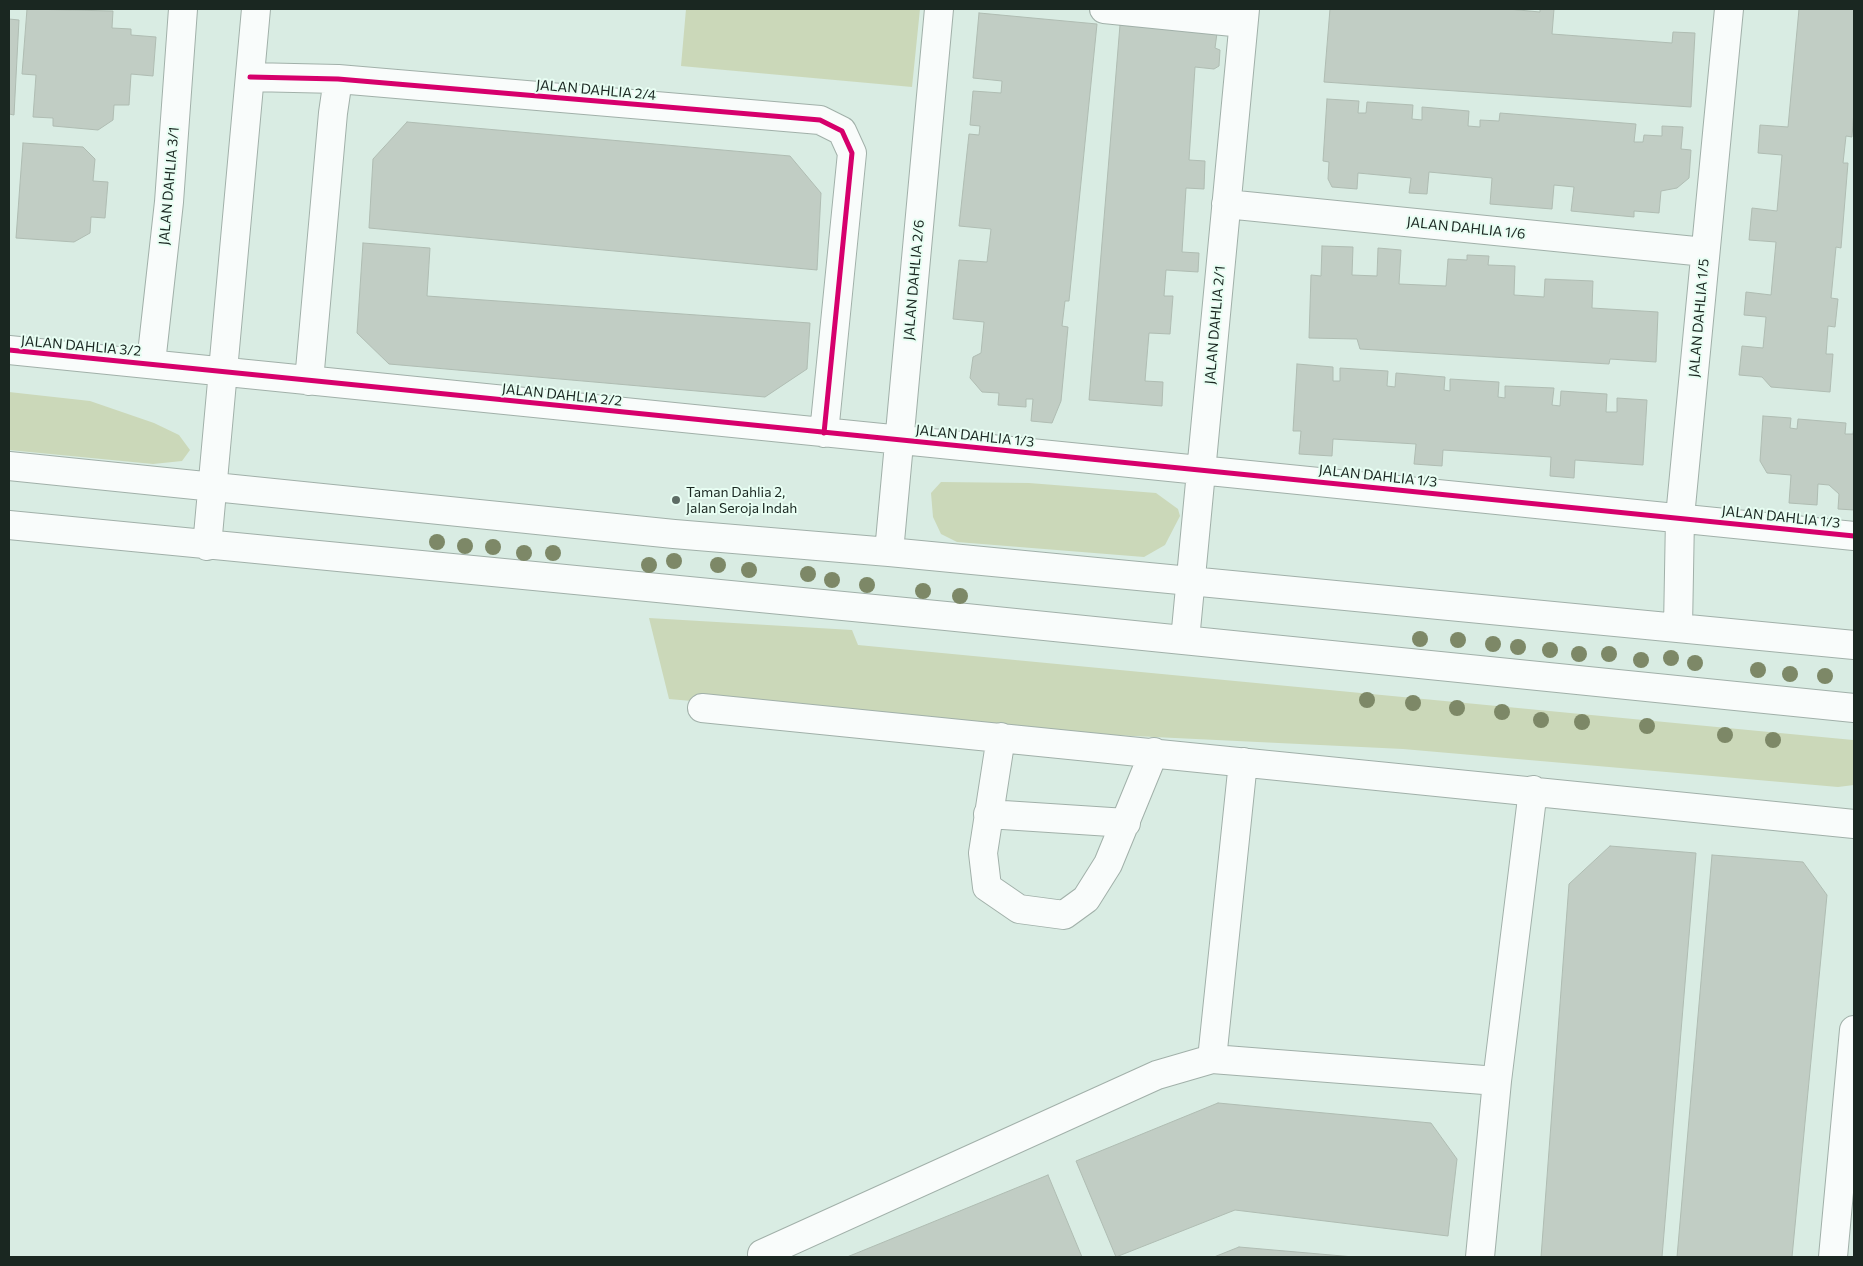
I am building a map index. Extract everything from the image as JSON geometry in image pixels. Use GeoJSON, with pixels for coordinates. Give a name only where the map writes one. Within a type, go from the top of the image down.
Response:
{"type":"FeatureCollection","features":[{"type":"Feature","properties":{"kind":"street","name":"JALAN DAHLIA 3/1"},"geometry":{"type":"LineString","coordinates":[[151,363],[169,202],[182,9]]}},
{"type":"Feature","properties":{"kind":"street"},"geometry":{"type":"LineString","coordinates":[[207,546],[211,485],[256,9]]}},
{"type":"Feature","properties":{"kind":"street","name":"JALAN DAHLIA 2/6"},"geometry":{"type":"LineString","coordinates":[[888,552],[939,9]]}},
{"type":"Feature","properties":{"kind":"street"},"geometry":{"type":"LineString","coordinates":[[1104,9],[1244,16]]}},
{"type":"Feature","properties":{"kind":"street","name":"JALAN DAHLIA 1/5"},"geometry":{"type":"LineString","coordinates":[[1678,628],[1680,517],[1729,9]]}},
{"type":"Feature","properties":{"kind":"street","name":"JALAN DAHLIA 2/1"},"geometry":{"type":"LineString","coordinates":[[1185,640],[1244,16]]}},
{"type":"Feature","properties":{"kind":"street","name":"JALAN DAHLIA 2/4"},"geometry":{"type":"LineString","coordinates":[[250,77],[371,82],[820,120],[842,131],[852,152],[824,433]]}},
{"type":"Feature","properties":{"kind":"street"},"geometry":{"type":"LineString","coordinates":[[309,381],[333,113],[338,80]]}},
{"type":"Feature","properties":{"kind":"street","name":"JALAN DAHLIA 1/6"},"geometry":{"type":"LineString","coordinates":[[1226,204],[1706,252]]}},
{"type":"Feature","properties":{"kind":"street","name":"JALAN DAHLIA 3/2"},"geometry":{"type":"LineString","coordinates":[[9,350],[151,363],[222,372]]}},
{"type":"Feature","properties":{"kind":"street","name":"JALAN DAHLIA 2/2"},"geometry":{"type":"LineString","coordinates":[[222,372],[899,440]]}},
{"type":"Feature","properties":{"kind":"street","name":"JALAN DAHLIA 1/3"},"geometry":{"type":"LineString","coordinates":[[899,440],[1680,517],[1854,536]]}},
{"type":"Feature","properties":{"kind":"street"},"geometry":{"type":"LineString","coordinates":[[9,466],[211,485],[674,534],[888,552],[1854,645]]}},
{"type":"Feature","properties":{"kind":"street"},"geometry":{"type":"LineString","coordinates":[[9,525],[207,546],[1185,640],[1854,708]]}},
{"type":"Feature","properties":{"kind":"street"},"geometry":{"type":"LineString","coordinates":[[702,708],[1533,790],[1854,824]]}},
{"type":"Feature","properties":{"kind":"street"},"geometry":{"type":"LineString","coordinates":[[1001,738],[983,854],[987,887],[1019,909],[1064,915],[1086,899],[1108,864],[1154,752]]}},
{"type":"Feature","properties":{"kind":"street"},"geometry":{"type":"LineString","coordinates":[[1212,1059],[1243,762]]}},
{"type":"Feature","properties":{"kind":"street"},"geometry":{"type":"LineString","coordinates":[[1480,1257],[1497,1081],[1533,790]]}},
{"type":"Feature","properties":{"kind":"street"},"geometry":{"type":"LineString","coordinates":[[988,814],[1126,823]]}},
{"type":"Feature","properties":{"kind":"street"},"geometry":{"type":"LineString","coordinates":[[1832,1257],[1849,1134],[1854,1030]]}},
{"type":"Feature","properties":{"kind":"street"},"geometry":{"type":"LineString","coordinates":[[763,1257],[762,1254],[1157,1075],[1212,1059],[1497,1081]]}},
{"type":"Feature","properties":{"kind":"green space"},"geometry":{"type":"Polygon","coordinates":[[[686,9],[920,9],[912,87],[681,66],[686,9]]]}},
{"type":"Feature","properties":{"kind":"green space"},"geometry":{"type":"Polygon","coordinates":[[[9,392],[90,401],[154,423],[179,435],[190,450],[182,461],[153,464],[9,450],[9,392]]]}},
{"type":"Feature","properties":{"kind":"green space"},"geometry":{"type":"Polygon","coordinates":[[[941,482],[1029,483],[1156,493],[1178,509],[1180,516],[1165,545],[1144,557],[957,542],[941,534],[933,517],[931,493],[941,482]]]}},
{"type":"Feature","properties":{"kind":"green space"},"geometry":{"type":"Polygon","coordinates":[[[649,618],[852,630],[858,645],[1853,740],[1854,785],[1838,787],[1403,749],[1030,731],[669,699],[649,618]]]}},
{"type":"Feature","properties":{"kind":"building"},"geometry":{"type":"Polygon","coordinates":[[[27,9],[113,11],[112,28],[131,29],[131,35],[156,37],[153,76],[131,74],[129,105],[114,105],[113,120],[98,130],[53,126],[53,118],[33,117],[36,75],[22,74],[27,9]]]}},
{"type":"Feature","properties":{"kind":"building"},"geometry":{"type":"Polygon","coordinates":[[[1330,9],[1508,9],[1540,12],[1540,9],[1554,9],[1552,34],[1672,43],[1673,32],[1695,33],[1691,107],[1324,82],[1330,9]]]}},
{"type":"Feature","properties":{"kind":"building"},"geometry":{"type":"Polygon","coordinates":[[[1799,9],[1854,9],[1854,111],[1852,137],[1846,136],[1843,163],[1848,163],[1841,248],[1836,247],[1831,298],[1838,299],[1835,327],[1828,326],[1826,354],[1833,354],[1830,392],[1771,387],[1762,377],[1739,375],[1742,346],[1763,348],[1766,317],[1744,315],[1746,292],[1771,295],[1776,242],[1749,240],[1752,208],[1777,211],[1782,155],[1758,153],[1760,125],[1788,127],[1799,9]]]}},
{"type":"Feature","properties":{"kind":"building"},"geometry":{"type":"Polygon","coordinates":[[[979,13],[1097,24],[1069,301],[1065,301],[1062,326],[1068,327],[1061,401],[1052,423],[1031,421],[1033,399],[1026,399],[1026,407],[998,405],[999,393],[982,392],[970,378],[973,357],[981,353],[984,322],[953,319],[959,260],[987,262],[991,229],[959,226],[969,134],[979,135],[980,126],[970,125],[973,91],[1001,93],[1002,81],[973,78],[979,13]]]}},
{"type":"Feature","properties":{"kind":"building"},"geometry":{"type":"Polygon","coordinates":[[[9,19],[19,20],[14,115],[9,114],[9,19]]]}},
{"type":"Feature","properties":{"kind":"building"},"geometry":{"type":"Polygon","coordinates":[[[1120,25],[1217,33],[1215,48],[1220,50],[1219,66],[1214,69],[1195,67],[1189,160],[1205,161],[1204,189],[1186,188],[1182,252],[1199,253],[1198,272],[1166,270],[1164,296],[1173,296],[1170,334],[1149,333],[1145,381],[1163,382],[1162,406],[1089,400],[1120,25]]]}},
{"type":"Feature","properties":{"kind":"building"},"geometry":{"type":"Polygon","coordinates":[[[1327,99],[1359,101],[1358,113],[1366,113],[1367,102],[1413,105],[1412,119],[1422,120],[1422,107],[1469,111],[1468,126],[1480,127],[1480,120],[1499,121],[1500,113],[1636,124],[1634,142],[1643,142],[1644,135],[1662,136],[1662,126],[1683,127],[1681,149],[1691,150],[1689,178],[1677,188],[1661,191],[1659,213],[1634,211],[1634,217],[1571,211],[1574,187],[1554,185],[1552,209],[1490,204],[1492,178],[1429,172],[1427,194],[1409,193],[1411,178],[1358,173],[1357,189],[1332,187],[1328,179],[1329,162],[1323,161],[1327,99]]]}},
{"type":"Feature","properties":{"kind":"building"},"geometry":{"type":"Polygon","coordinates":[[[407,122],[790,156],[821,193],[817,270],[369,228],[373,159],[407,122]]]}},
{"type":"Feature","properties":{"kind":"building"},"geometry":{"type":"Polygon","coordinates":[[[23,143],[83,147],[95,159],[93,181],[108,182],[105,218],[91,217],[90,233],[74,242],[16,238],[23,143]]]}},
{"type":"Feature","properties":{"kind":"building"},"geometry":{"type":"Polygon","coordinates":[[[363,243],[430,248],[427,296],[810,323],[807,369],[765,397],[389,364],[357,333],[363,243]]]}},
{"type":"Feature","properties":{"kind":"building"},"geometry":{"type":"Polygon","coordinates":[[[1322,246],[1353,247],[1352,275],[1377,276],[1378,248],[1401,250],[1399,284],[1446,286],[1448,259],[1467,260],[1467,255],[1489,256],[1488,265],[1515,266],[1514,295],[1544,297],[1545,279],[1593,281],[1592,308],[1658,312],[1656,362],[1610,359],[1609,364],[1360,349],[1357,339],[1309,338],[1311,275],[1321,276],[1322,246]]]}},
{"type":"Feature","properties":{"kind":"building"},"geometry":{"type":"Polygon","coordinates":[[[1297,364],[1333,367],[1333,381],[1340,381],[1340,368],[1388,371],[1387,386],[1395,387],[1396,373],[1445,377],[1444,390],[1450,391],[1450,379],[1499,382],[1498,397],[1505,398],[1505,386],[1554,388],[1552,405],[1560,406],[1561,391],[1607,394],[1606,412],[1617,412],[1617,398],[1647,400],[1643,465],[1575,460],[1574,478],[1550,476],[1551,457],[1443,450],[1442,466],[1414,464],[1416,444],[1333,439],[1332,456],[1299,454],[1301,431],[1293,431],[1297,364]]]}},
{"type":"Feature","properties":{"kind":"building"},"geometry":{"type":"Polygon","coordinates":[[[1763,416],[1791,418],[1790,428],[1797,429],[1798,419],[1846,423],[1845,434],[1853,434],[1854,425],[1854,510],[1838,509],[1839,494],[1829,485],[1818,484],[1817,505],[1789,503],[1791,475],[1767,473],[1760,461],[1763,416]]]}},
{"type":"Feature","properties":{"kind":"building"},"geometry":{"type":"Polygon","coordinates":[[[1610,846],[1696,853],[1662,1257],[1541,1257],[1569,884],[1610,846]]]}},
{"type":"Feature","properties":{"kind":"building"},"geometry":{"type":"Polygon","coordinates":[[[1712,855],[1803,862],[1827,895],[1792,1257],[1677,1257],[1712,855]]]}},
{"type":"Feature","properties":{"kind":"building"},"geometry":{"type":"Polygon","coordinates":[[[1218,1103],[1431,1123],[1457,1159],[1448,1236],[1235,1210],[1116,1257],[1076,1161],[1218,1103]]]}},
{"type":"Feature","properties":{"kind":"building"},"geometry":{"type":"Polygon","coordinates":[[[1048,1175],[1082,1257],[847,1257],[1048,1175]]]}},
{"type":"Feature","properties":{"kind":"building"},"geometry":{"type":"Polygon","coordinates":[[[1239,1247],[1354,1257],[1214,1257],[1239,1247]]]}},
{"type":"Feature","properties":{"kind":"cycle path"},"geometry":{"type":"LineString","coordinates":[[250,77],[338,79],[820,120],[842,131],[852,153],[824,433]]}},
{"type":"Feature","properties":{"kind":"cycle path"},"geometry":{"type":"LineString","coordinates":[[9,350],[1854,536]]}},
{"type":"Feature","properties":{"kind":"place","name":"Taman Dahlia 2, Jalan Seroja Indah"},"geometry":{"type":"Point","coordinates":[676,500]}}]}
